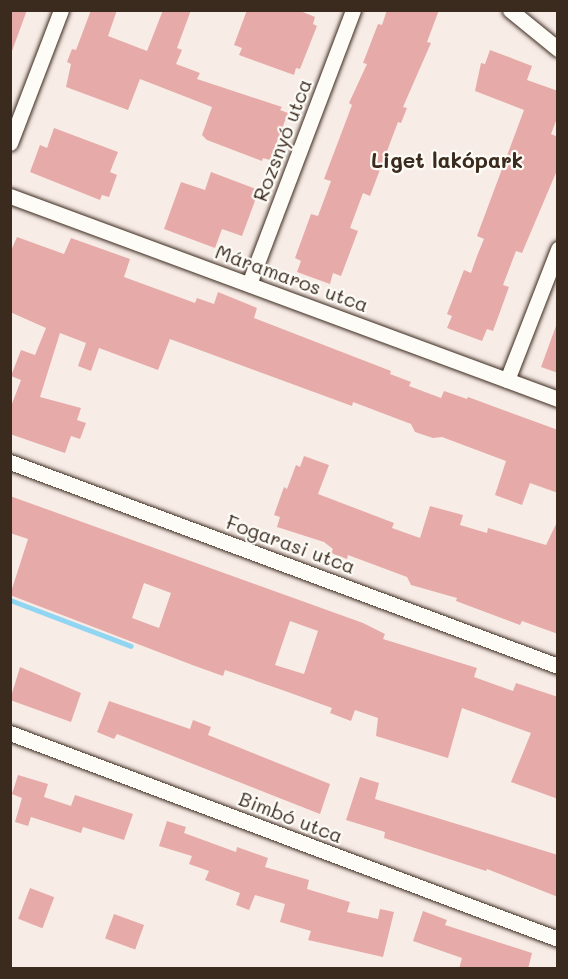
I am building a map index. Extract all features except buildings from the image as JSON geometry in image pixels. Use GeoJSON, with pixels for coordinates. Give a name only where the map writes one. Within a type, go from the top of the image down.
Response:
{"type":"FeatureCollection","features":[{"type":"Feature","properties":{"kind":"street"},"geometry":{"type":"LineString","coordinates":[[10,143],[61,10]]}},
{"type":"Feature","properties":{"kind":"street","name":"Rozsnyó utca"},"geometry":{"type":"LineString","coordinates":[[249,284],[353,10]]}},
{"type":"Feature","properties":{"kind":"street"},"geometry":{"type":"LineString","coordinates":[[510,10],[558,49]]}},
{"type":"Feature","properties":{"kind":"street","name":"Máramaros utca"},"geometry":{"type":"LineString","coordinates":[[10,196],[558,399]]}},
{"type":"Feature","properties":{"kind":"street"},"geometry":{"type":"LineString","coordinates":[[507,381],[558,249]]}},
{"type":"Feature","properties":{"kind":"street","name":"Fogarasi utca"},"geometry":{"type":"LineString","coordinates":[[10,462],[558,666]]}},
{"type":"Feature","properties":{"kind":"street","name":"Bimbó utca"},"geometry":{"type":"LineString","coordinates":[[10,733],[558,939]]}},
{"type":"Feature","properties":{"kind":"waterway"},"geometry":{"type":"LineString","coordinates":[[10,600],[131,646]]}},
{"type":"Feature","properties":{"kind":"district","name":"Liget lakópark"},"geometry":{"type":"Point","coordinates":[447,160]}}]}
